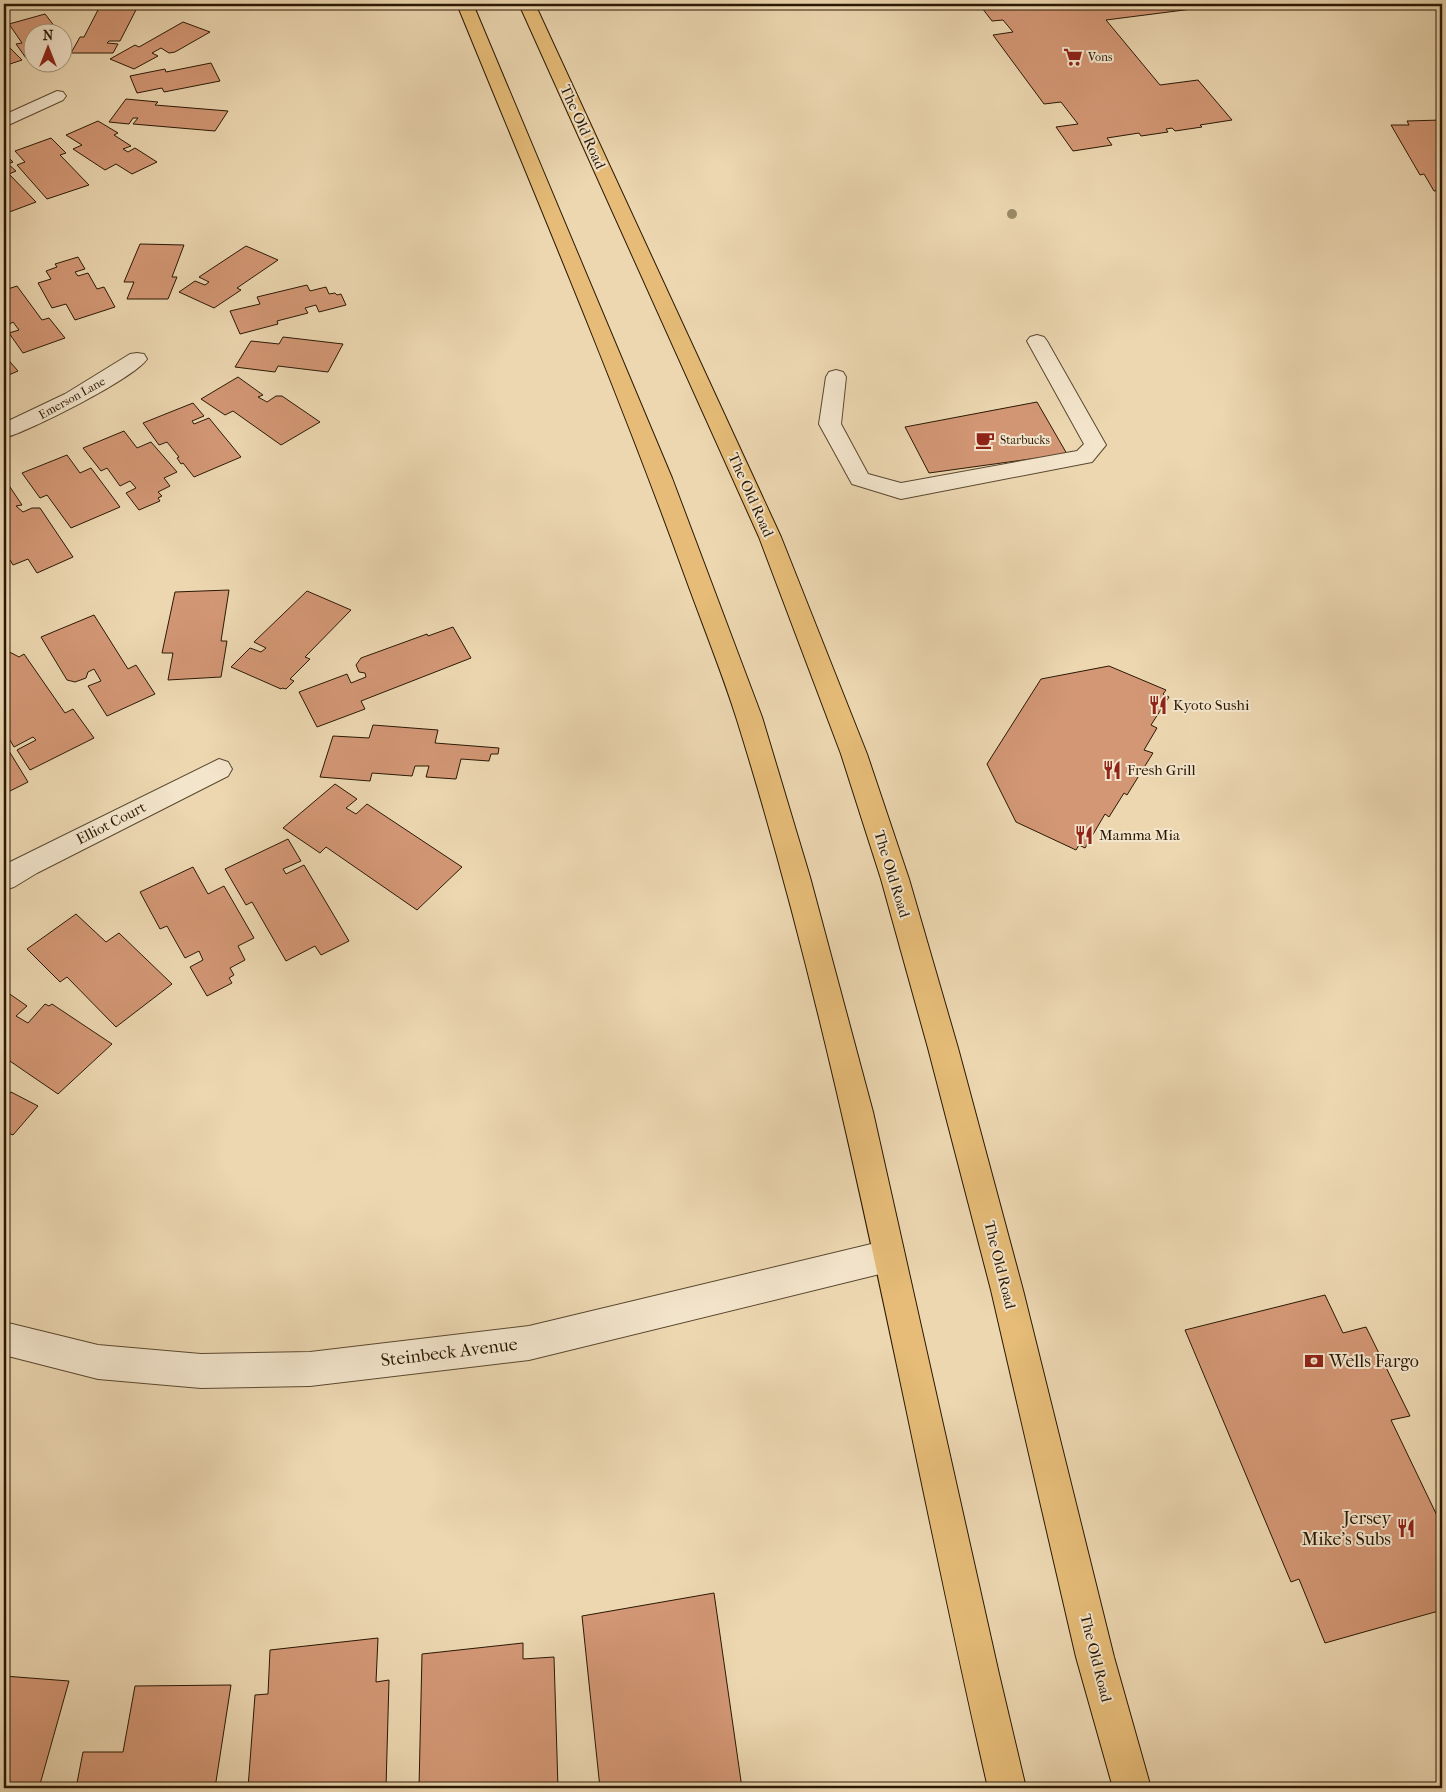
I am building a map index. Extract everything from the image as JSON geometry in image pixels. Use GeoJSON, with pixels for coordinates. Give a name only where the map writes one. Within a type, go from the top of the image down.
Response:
{"type":"FeatureCollection","features":[{"type":"Feature","properties":{"kind":"main road"},"geometry":{"type":"LineString","coordinates":[[465,4],[661,478],[749,717],[796,877],[858,1112],[980,1674],[1007,1788]]}},
{"type":"Feature","properties":{"kind":"main road","name":"The Old Road"},"geometry":{"type":"LineString","coordinates":[[527,4],[770,538],[854,754],[895,879],[943,1048],[1007,1290],[1098,1666],[1132,1788]]}},
{"type":"Feature","properties":{"kind":"street"},"geometry":{"type":"LineString","coordinates":[[4,122],[57,96]]}},
{"type":"Feature","properties":{"kind":"street"},"geometry":{"type":"LineString","coordinates":[[836,377],[830,424],[860,479],[901,491],[1084,457],[1095,446],[1037,341]]}},
{"type":"Feature","properties":{"kind":"street","name":"Emerson Lane"},"geometry":{"type":"LineString","coordinates":[[4,431],[31,420],[92,388],[137,359]]}},
{"type":"Feature","properties":{"kind":"street","name":"Elliot Court"},"geometry":{"type":"LineString","coordinates":[[4,879],[27,865],[219,769]]}},
{"type":"Feature","properties":{"kind":"street","name":"Steinbeck Avenue"},"geometry":{"type":"LineString","coordinates":[[4,1338],[98,1362],[201,1371],[310,1369],[529,1343],[888,1256]]}},
{"type":"Feature","properties":{"kind":"building"},"geometry":{"type":"Polygon","coordinates":[[[103,4],[136,4],[138,6],[120,41],[109,41],[107,43],[118,44],[113,53],[72,53],[80,37],[84,37],[103,4]]]}},
{"type":"Feature","properties":{"kind":"building","name":"Vons"},"geometry":{"type":"Polygon","coordinates":[[[979,4],[1231,4],[1106,20],[1160,85],[1198,80],[1232,120],[1175,131],[1172,128],[1166,129],[1168,132],[1141,136],[1139,133],[1107,138],[1112,145],[1073,151],[1056,127],[1078,124],[1061,102],[1044,104],[993,35],[1013,32],[1003,20],[992,21],[979,4]]]}},
{"type":"Feature","properties":{"kind":"building"},"geometry":{"type":"Polygon","coordinates":[[[45,14],[51,22],[22,22],[22,43],[9,24],[45,14]]]}},
{"type":"Feature","properties":{"kind":"building"},"geometry":{"type":"Polygon","coordinates":[[[183,22],[210,32],[175,52],[169,53],[161,48],[152,53],[158,56],[134,69],[110,59],[135,45],[139,47],[183,22]]]}},
{"type":"Feature","properties":{"kind":"building"},"geometry":{"type":"Polygon","coordinates":[[[4,42],[22,60],[4,66],[4,42]]]}},
{"type":"Feature","properties":{"kind":"building"},"geometry":{"type":"Polygon","coordinates":[[[22,43],[22,52],[16,44],[22,43]]]}},
{"type":"Feature","properties":{"kind":"building"},"geometry":{"type":"Polygon","coordinates":[[[211,63],[220,81],[164,92],[162,88],[137,93],[130,76],[165,69],[166,72],[211,63]]]}},
{"type":"Feature","properties":{"kind":"building"},"geometry":{"type":"Polygon","coordinates":[[[126,99],[158,102],[155,105],[228,111],[215,131],[133,124],[138,118],[133,118],[129,124],[109,122],[126,99]]]}},
{"type":"Feature","properties":{"kind":"building"},"geometry":{"type":"Polygon","coordinates":[[[1442,120],[1442,190],[1434,191],[1424,174],[1420,175],[1391,125],[1409,125],[1407,121],[1442,120]]]}},
{"type":"Feature","properties":{"kind":"building"},"geometry":{"type":"Polygon","coordinates":[[[98,121],[118,133],[114,135],[131,146],[123,149],[128,152],[135,148],[157,162],[132,174],[116,164],[105,170],[73,149],[82,145],[66,135],[98,121]]]}},
{"type":"Feature","properties":{"kind":"building"},"geometry":{"type":"Polygon","coordinates":[[[51,138],[66,153],[60,155],[89,185],[47,199],[17,165],[25,162],[15,151],[51,138]]]}},
{"type":"Feature","properties":{"kind":"building"},"geometry":{"type":"Polygon","coordinates":[[[8,157],[13,162],[8,164],[16,171],[9,174],[36,202],[4,214],[4,158],[8,157]]]}},
{"type":"Feature","properties":{"kind":"building"},"geometry":{"type":"Polygon","coordinates":[[[140,244],[184,245],[172,277],[177,277],[168,299],[127,299],[134,282],[124,282],[140,244]]]}},
{"type":"Feature","properties":{"kind":"building"},"geometry":{"type":"Polygon","coordinates":[[[246,246],[278,260],[237,288],[241,290],[214,308],[179,292],[195,281],[205,285],[209,282],[199,277],[246,246]]]}},
{"type":"Feature","properties":{"kind":"building"},"geometry":{"type":"Polygon","coordinates":[[[78,257],[85,269],[75,272],[78,276],[88,273],[97,289],[104,287],[115,307],[75,320],[66,304],[52,308],[38,283],[51,279],[46,271],[57,267],[55,264],[78,257]]]}},
{"type":"Feature","properties":{"kind":"building"},"geometry":{"type":"Polygon","coordinates":[[[307,285],[310,291],[326,287],[329,294],[341,294],[346,305],[319,312],[316,305],[305,308],[308,313],[277,321],[278,324],[240,334],[230,311],[260,304],[257,297],[307,285]]]}},
{"type":"Feature","properties":{"kind":"building"},"geometry":{"type":"Polygon","coordinates":[[[17,286],[42,320],[49,318],[65,338],[23,353],[9,333],[19,330],[13,322],[4,328],[4,289],[17,286]]]}},
{"type":"Feature","properties":{"kind":"building"},"geometry":{"type":"Polygon","coordinates":[[[283,337],[343,344],[328,372],[278,366],[275,372],[235,367],[251,341],[279,344],[283,337]]]}},
{"type":"Feature","properties":{"kind":"building"},"geometry":{"type":"Polygon","coordinates":[[[4,355],[18,371],[4,377],[4,355]]]}},
{"type":"Feature","properties":{"kind":"building"},"geometry":{"type":"Polygon","coordinates":[[[238,377],[263,395],[258,397],[267,402],[276,396],[282,396],[320,422],[281,445],[233,411],[225,415],[201,399],[238,377]]]}},
{"type":"Feature","properties":{"kind":"building","name":"Starbucks"},"geometry":{"type":"Polygon","coordinates":[[[1037,402],[1067,454],[929,473],[905,427],[1037,402]]]}},
{"type":"Feature","properties":{"kind":"building"},"geometry":{"type":"Polygon","coordinates":[[[193,403],[204,416],[192,421],[194,424],[209,418],[241,457],[194,477],[183,463],[181,464],[177,458],[179,457],[167,442],[159,445],[143,423],[193,403]]]}},
{"type":"Feature","properties":{"kind":"building"},"geometry":{"type":"Polygon","coordinates":[[[124,431],[137,448],[151,442],[177,472],[164,478],[170,486],[158,492],[162,496],[158,498],[160,501],[139,510],[126,493],[136,488],[130,481],[120,486],[107,468],[101,471],[83,448],[124,431]]]}},
{"type":"Feature","properties":{"kind":"building"},"geometry":{"type":"Polygon","coordinates":[[[67,455],[80,473],[91,468],[120,507],[71,528],[47,495],[40,498],[22,473],[67,455]]]}},
{"type":"Feature","properties":{"kind":"building"},"geometry":{"type":"Polygon","coordinates":[[[6,481],[22,505],[16,506],[23,512],[32,508],[40,508],[73,557],[37,573],[28,559],[13,565],[4,550],[4,482],[6,481]]]}},
{"type":"Feature","properties":{"kind":"building"},"geometry":{"type":"Polygon","coordinates":[[[229,590],[221,641],[227,641],[221,677],[168,680],[173,653],[162,653],[175,592],[229,590]]]}},
{"type":"Feature","properties":{"kind":"building"},"geometry":{"type":"Polygon","coordinates":[[[307,591],[351,610],[305,657],[310,659],[290,679],[294,681],[286,689],[281,689],[231,667],[250,648],[261,652],[266,648],[254,642],[307,591]]]}},
{"type":"Feature","properties":{"kind":"building"},"geometry":{"type":"Polygon","coordinates":[[[94,615],[128,669],[136,665],[155,694],[107,716],[88,686],[101,681],[94,669],[88,672],[86,678],[75,682],[67,680],[41,637],[94,615]]]}},
{"type":"Feature","properties":{"kind":"building"},"geometry":{"type":"Polygon","coordinates":[[[453,627],[471,658],[361,701],[365,709],[317,727],[299,692],[347,674],[351,683],[366,677],[365,673],[359,672],[356,665],[361,658],[427,634],[428,636],[453,627]]]}},
{"type":"Feature","properties":{"kind":"building"},"geometry":{"type":"Polygon","coordinates":[[[4,649],[19,657],[24,654],[65,713],[73,709],[94,738],[30,770],[17,750],[36,740],[33,737],[14,747],[4,730],[4,649]]]}},
{"type":"Feature","properties":{"kind":"building"},"geometry":{"type":"Polygon","coordinates":[[[1109,666],[1166,690],[1163,694],[1169,697],[1151,725],[1157,728],[1144,750],[1153,753],[1127,795],[1124,793],[1109,817],[1105,814],[1085,848],[1079,845],[1076,850],[1016,822],[987,764],[1041,679],[1109,666]]]}},
{"type":"Feature","properties":{"kind":"building"},"geometry":{"type":"Polygon","coordinates":[[[373,725],[438,730],[435,743],[499,748],[498,754],[491,754],[489,761],[461,759],[456,779],[426,777],[429,766],[415,766],[412,776],[372,773],[370,781],[320,777],[333,736],[369,738],[373,725]]]}},
{"type":"Feature","properties":{"kind":"building"},"geometry":{"type":"Polygon","coordinates":[[[9,751],[28,782],[4,794],[4,754],[9,751]]]}},
{"type":"Feature","properties":{"kind":"building"},"geometry":{"type":"Polygon","coordinates":[[[335,784],[357,799],[346,808],[356,814],[367,804],[462,867],[417,910],[326,847],[320,853],[283,828],[335,784]]]}},
{"type":"Feature","properties":{"kind":"building"},"geometry":{"type":"Polygon","coordinates":[[[288,839],[301,861],[283,869],[286,874],[304,865],[349,941],[321,955],[315,946],[286,961],[252,902],[246,905],[225,869],[288,839]]]}},
{"type":"Feature","properties":{"kind":"building"},"geometry":{"type":"Polygon","coordinates":[[[193,867],[208,894],[224,886],[254,938],[238,946],[245,960],[230,968],[234,975],[229,978],[232,983],[207,996],[190,967],[203,960],[199,951],[185,958],[167,926],[160,929],[140,892],[193,867]]]}},
{"type":"Feature","properties":{"kind":"building"},"geometry":{"type":"Polygon","coordinates":[[[76,914],[106,942],[119,933],[172,984],[116,1027],[67,977],[60,982],[27,949],[76,914]]]}},
{"type":"Feature","properties":{"kind":"building"},"geometry":{"type":"Polygon","coordinates":[[[4,990],[27,1006],[16,1016],[28,1023],[45,1004],[49,1006],[52,1004],[112,1044],[58,1094],[4,1057],[4,990]]]}},
{"type":"Feature","properties":{"kind":"building"},"geometry":{"type":"Polygon","coordinates":[[[11,1092],[38,1106],[13,1135],[4,1131],[4,1100],[11,1092]]]}},
{"type":"Feature","properties":{"kind":"building"},"geometry":{"type":"Polygon","coordinates":[[[1325,1295],[1343,1333],[1366,1327],[1410,1416],[1391,1420],[1442,1526],[1442,1610],[1325,1643],[1299,1579],[1291,1582],[1185,1330],[1325,1295]]]}},
{"type":"Feature","properties":{"kind":"building"},"geometry":{"type":"Polygon","coordinates":[[[714,1593],[742,1788],[600,1788],[582,1616],[714,1593]]]}},
{"type":"Feature","properties":{"kind":"building"},"geometry":{"type":"Polygon","coordinates":[[[378,1638],[376,1682],[389,1680],[386,1788],[248,1788],[255,1695],[268,1694],[270,1650],[378,1638]]]}},
{"type":"Feature","properties":{"kind":"building"},"geometry":{"type":"Polygon","coordinates":[[[523,1643],[523,1659],[554,1657],[558,1788],[419,1788],[422,1654],[523,1643]]]}},
{"type":"Feature","properties":{"kind":"building"},"geometry":{"type":"Polygon","coordinates":[[[4,1676],[69,1681],[39,1788],[4,1788],[4,1676]]]}},
{"type":"Feature","properties":{"kind":"building"},"geometry":{"type":"Polygon","coordinates":[[[231,1685],[215,1788],[76,1788],[83,1752],[123,1752],[135,1686],[231,1685]]]}},
{"type":"Feature","properties":{"kind":"place","name":"Vons"},"geometry":{"type":"Point","coordinates":[1073,57]}},
{"type":"Feature","properties":{"kind":"place","name":"Starbucks"},"geometry":{"type":"Point","coordinates":[985,440]}},
{"type":"Feature","properties":{"kind":"place","name":"Kyoto Sushi"},"geometry":{"type":"Point","coordinates":[1158,705]}},
{"type":"Feature","properties":{"kind":"place","name":"Fresh Grill"},"geometry":{"type":"Point","coordinates":[1112,770]}},
{"type":"Feature","properties":{"kind":"place","name":"Mamma Mia"},"geometry":{"type":"Point","coordinates":[1084,835]}},
{"type":"Feature","properties":{"kind":"place","name":"Wells Fargo"},"geometry":{"type":"Point","coordinates":[1314,1361]}},
{"type":"Feature","properties":{"kind":"place","name":"Jersey Mike's Subs"},"geometry":{"type":"Point","coordinates":[1406,1528]}}]}
